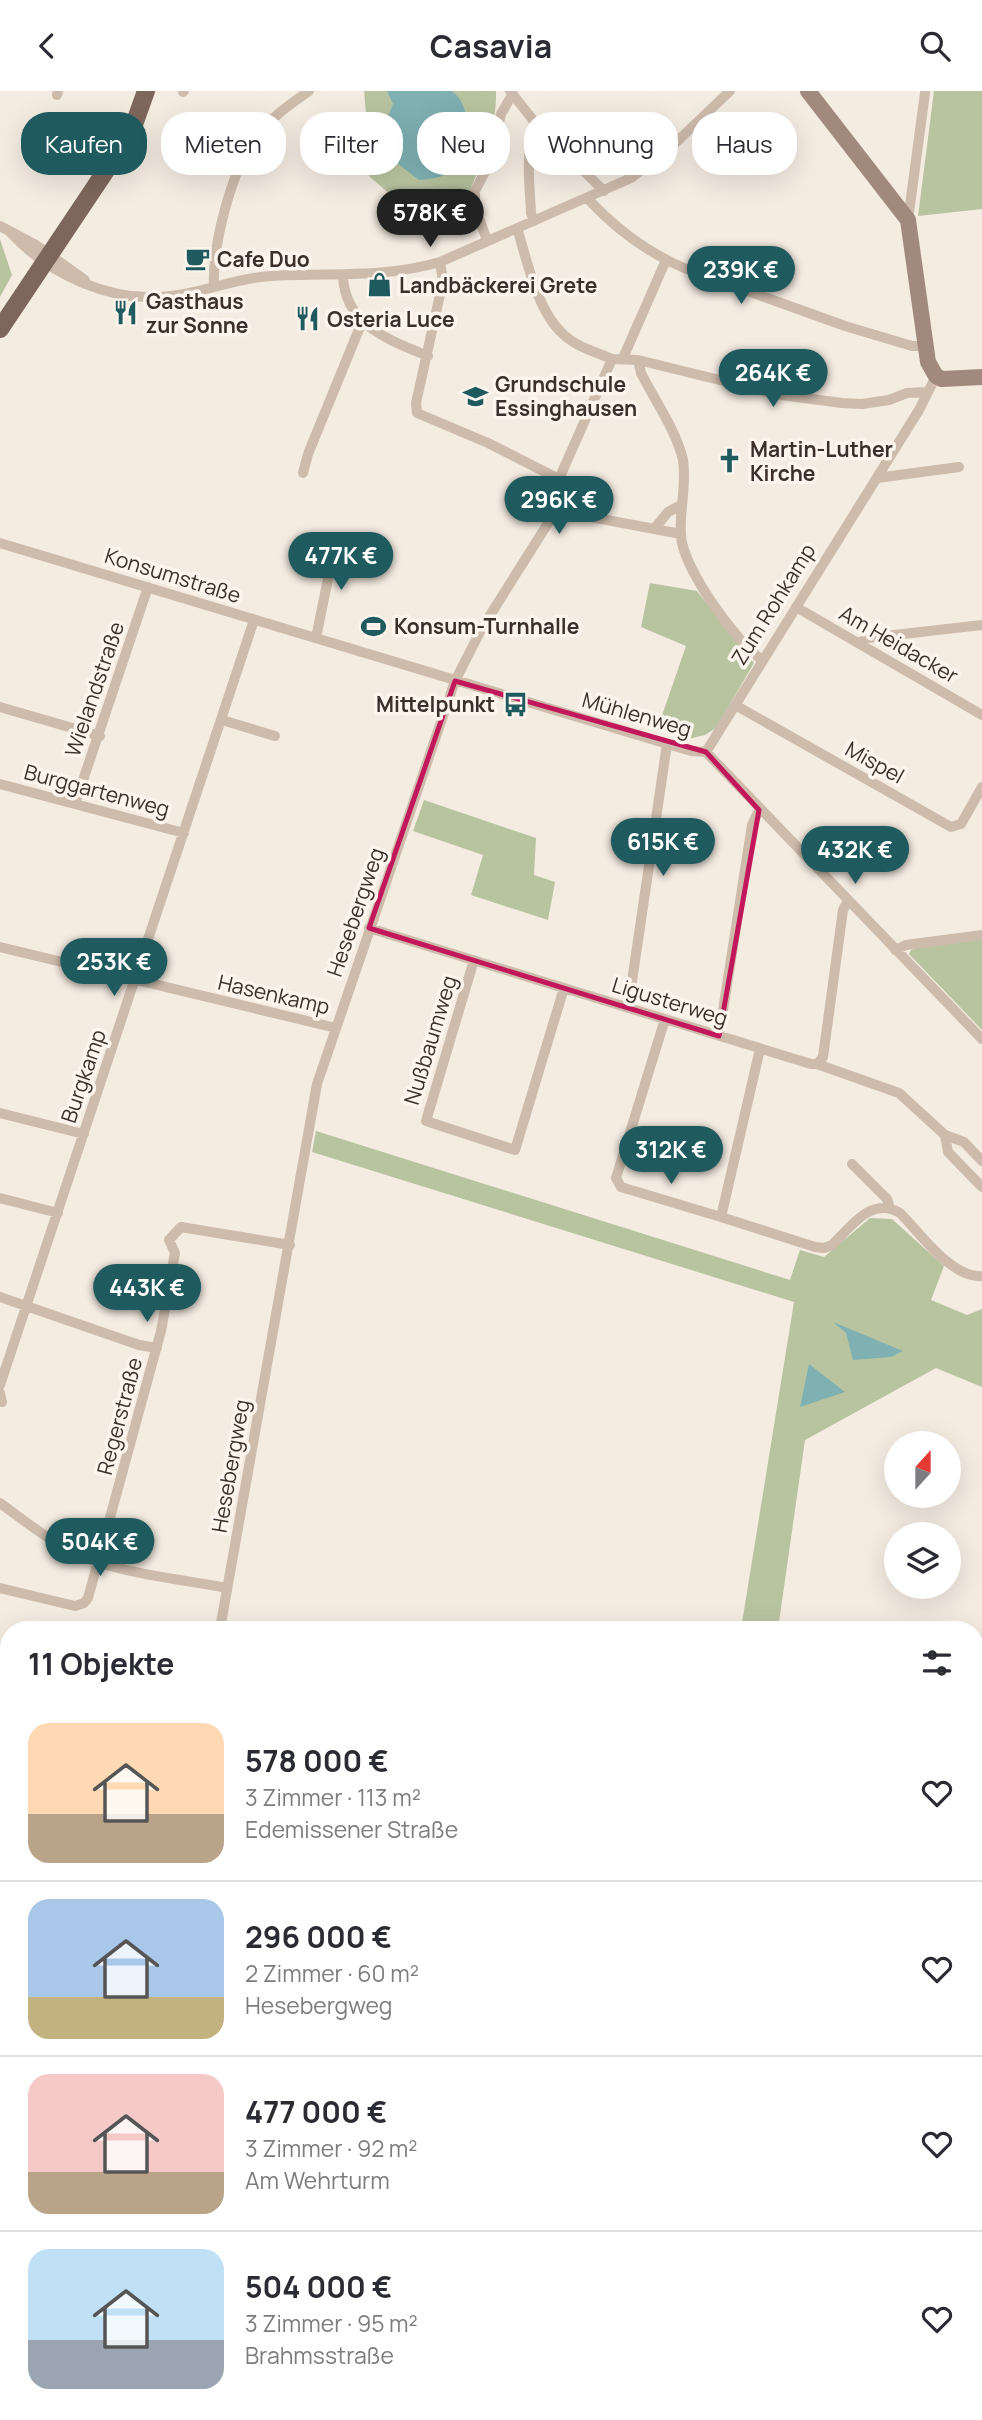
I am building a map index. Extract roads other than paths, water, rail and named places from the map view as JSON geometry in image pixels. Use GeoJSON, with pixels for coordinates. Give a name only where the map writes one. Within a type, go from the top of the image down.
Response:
{"type":"FeatureCollection","features":[{"type":"Feature","properties":{"kind":"main road"},"geometry":{"type":"LineString","coordinates":[[0,329],[131,133],[146,91]]}},
{"type":"Feature","properties":{"kind":"street"},"geometry":{"type":"LineString","coordinates":[[214,287],[213,273],[220,231],[241,164],[266,125],[309,91]]}},
{"type":"Feature","properties":{"kind":"street"},"geometry":{"type":"LineString","coordinates":[[4,228],[90,284],[111,292],[135,296],[169,297],[257,277],[344,276],[408,270],[440,262],[631,178],[648,167],[730,91]]}},
{"type":"Feature","properties":{"kind":"street"},"geometry":{"type":"LineString","coordinates":[[808,91],[908,220]]}},
{"type":"Feature","properties":{"kind":"street"},"geometry":{"type":"LineString","coordinates":[[487,240],[475,208],[475,191],[490,162],[501,114],[511,93],[526,112]]}},
{"type":"Feature","properties":{"kind":"street"},"geometry":{"type":"LineString","coordinates":[[925,93],[908,220],[928,362],[936,376],[952,380],[982,376]]}},
{"type":"Feature","properties":{"kind":"street"},"geometry":{"type":"LineString","coordinates":[[530,175],[531,213],[534,221]]}},
{"type":"Feature","properties":{"kind":"street"},"geometry":{"type":"LineString","coordinates":[[588,175],[604,191]]}},
{"type":"Feature","properties":{"kind":"street"},"geometry":{"type":"LineString","coordinates":[[587,198],[604,216],[666,260],[845,326],[912,347],[926,346]]}},
{"type":"Feature","properties":{"kind":"street"},"geometry":{"type":"LineString","coordinates":[[517,228],[539,296],[561,333],[574,343],[617,359],[638,360],[781,395],[842,403],[876,403],[907,393],[927,392]]}},
{"type":"Feature","properties":{"kind":"street","name":"Hesebergweg"},"geometry":{"type":"LineString","coordinates":[[221,1621],[290,1244],[313,1101],[335,1028],[455,681],[482,628],[554,510],[559,479],[666,260]]}},
{"type":"Feature","properties":{"kind":"street"},"geometry":{"type":"LineString","coordinates":[[440,262],[443,281],[416,403],[417,414],[488,443],[559,479]]}},
{"type":"Feature","properties":{"kind":"street"},"geometry":{"type":"LineString","coordinates":[[344,276],[347,295],[362,323],[383,336],[428,356]]}},
{"type":"Feature","properties":{"kind":"street"},"geometry":{"type":"LineString","coordinates":[[303,474],[308,454],[362,323]]}},
{"type":"Feature","properties":{"kind":"street"},"geometry":{"type":"LineString","coordinates":[[638,360],[641,373],[682,458],[682,546],[697,580],[751,652],[762,660]]}},
{"type":"Feature","properties":{"kind":"street","name":"Zum Rohkamp"},"geometry":{"type":"LineString","coordinates":[[706,753],[919,410],[936,376]]}},
{"type":"Feature","properties":{"kind":"street"},"geometry":{"type":"LineString","coordinates":[[877,478],[959,467]]}},
{"type":"Feature","properties":{"kind":"street"},"geometry":{"type":"LineString","coordinates":[[655,528],[668,512],[681,505]]}},
{"type":"Feature","properties":{"kind":"street"},"geometry":{"type":"LineString","coordinates":[[554,510],[681,534]]}},
{"type":"Feature","properties":{"kind":"street"},"geometry":{"type":"LineString","coordinates":[[316,638],[336,539]]}},
{"type":"Feature","properties":{"kind":"street","name":"Konsumstraße"},"geometry":{"type":"LineString","coordinates":[[0,543],[455,681]]}},
{"type":"Feature","properties":{"kind":"street","name":"Wielandstraße"},"geometry":{"type":"LineString","coordinates":[[75,804],[148,587]]}},
{"type":"Feature","properties":{"kind":"street","name":"Am Heidacker"},"geometry":{"type":"LineString","coordinates":[[796,607],[982,715]]}},
{"type":"Feature","properties":{"kind":"street","name":"Burgkamp"},"geometry":{"type":"LineString","coordinates":[[0,1385],[254,620]]}},
{"type":"Feature","properties":{"kind":"street"},"geometry":{"type":"LineString","coordinates":[[859,643],[869,638],[982,625]]}},
{"type":"Feature","properties":{"kind":"street","name":"Mühlenweg"},"geometry":{"type":"LineString","coordinates":[[455,681],[691,751],[706,753],[982,1039]]}},
{"type":"Feature","properties":{"kind":"street","name":"Mispel"},"geometry":{"type":"LineString","coordinates":[[735,705],[951,827],[961,824],[982,787]]}},
{"type":"Feature","properties":{"kind":"street"},"geometry":{"type":"LineString","coordinates":[[0,707],[100,736]]}},
{"type":"Feature","properties":{"kind":"street"},"geometry":{"type":"LineString","coordinates":[[222,720],[275,736]]}},
{"type":"Feature","properties":{"kind":"street"},"geometry":{"type":"LineString","coordinates":[[628,1008],[667,744]]}},
{"type":"Feature","properties":{"kind":"street","name":"Burggartenweg"},"geometry":{"type":"LineString","coordinates":[[0,783],[184,833]]}},
{"type":"Feature","properties":{"kind":"street"},"geometry":{"type":"LineString","coordinates":[[719,1036],[752,825],[759,810]]}},
{"type":"Feature","properties":{"kind":"street"},"geometry":{"type":"LineString","coordinates":[[817,1064],[822,1057],[843,910],[848,901]]}},
{"type":"Feature","properties":{"kind":"street","name":"Ligusterweg"},"geometry":{"type":"LineString","coordinates":[[369,928],[760,1049],[817,1064],[899,1093],[945,1135],[964,1142],[982,1161]]}},
{"type":"Feature","properties":{"kind":"street"},"geometry":{"type":"LineString","coordinates":[[895,950],[906,945],[982,935]]}},
{"type":"Feature","properties":{"kind":"street","name":"Hasenkamp"},"geometry":{"type":"LineString","coordinates":[[0,947],[335,1028]]}},
{"type":"Feature","properties":{"kind":"street","name":"Nußbaumweg"},"geometry":{"type":"LineString","coordinates":[[474,960],[426,1121],[515,1150],[564,988]]}},
{"type":"Feature","properties":{"kind":"street"},"geometry":{"type":"LineString","coordinates":[[665,1020],[616,1178],[621,1187],[824,1248],[832,1245],[867,1212],[880,1207],[890,1207],[900,1213],[951,1265],[966,1275],[982,1276]]}},
{"type":"Feature","properties":{"kind":"street"},"geometry":{"type":"LineString","coordinates":[[720,1217],[760,1049]]}},
{"type":"Feature","properties":{"kind":"street"},"geometry":{"type":"LineString","coordinates":[[0,1113],[84,1134]]}},
{"type":"Feature","properties":{"kind":"street","name":"Ligusterweg"},"geometry":{"type":"LineString","coordinates":[[945,1135],[948,1152],[982,1187]]}},
{"type":"Feature","properties":{"kind":"street"},"geometry":{"type":"LineString","coordinates":[[852,1164],[887,1199],[890,1207]]}},
{"type":"Feature","properties":{"kind":"street"},"geometry":{"type":"LineString","coordinates":[[0,1198],[58,1213]]}},
{"type":"Feature","properties":{"kind":"street","name":"Regerstraße"},"geometry":{"type":"LineString","coordinates":[[0,1588],[80,1605],[88,1598],[157,1348],[175,1252],[169,1240],[181,1227],[290,1244]]}},
{"type":"Feature","properties":{"kind":"street"},"geometry":{"type":"LineString","coordinates":[[0,1297],[139,1345],[157,1348]]}},
{"type":"Feature","properties":{"kind":"street"},"geometry":{"type":"LineString","coordinates":[[0,1503],[48,1538],[80,1555],[99,1562],[227,1588]]}},
{"type":"Feature","properties":{"kind":"water"},"geometry":{"type":"Polygon","coordinates":[[[387,91],[452,91],[460,99],[464,112],[417,112],[417,175],[442,176],[419,180],[403,168],[403,112],[390,112],[393,104],[387,91]]]}},
{"type":"Feature","properties":{"kind":"water"},"geometry":{"type":"Polygon","coordinates":[[[833,1322],[903,1351],[891,1357],[853,1360],[846,1333],[833,1322]]]}},
{"type":"Feature","properties":{"kind":"water"},"geometry":{"type":"Polygon","coordinates":[[[809,1364],[845,1392],[800,1407],[809,1364]]]}},
{"type":"Feature","properties":{"kind":"place","name":"Cafe Duo"},"geometry":{"type":"Point","coordinates":[197,259]}},
{"type":"Feature","properties":{"kind":"place","name":"Landbäckerei Grete"},"geometry":{"type":"Point","coordinates":[379,285]}},
{"type":"Feature","properties":{"kind":"place","name":"Gasthaus zur Sonne"},"geometry":{"type":"Point","coordinates":[126,313]}},
{"type":"Feature","properties":{"kind":"place","name":"Osteria Luce"},"geometry":{"type":"Point","coordinates":[307,319]}},
{"type":"Feature","properties":{"kind":"place","name":"Grundschule Essinghausen"},"geometry":{"type":"Point","coordinates":[475,396]}},
{"type":"Feature","properties":{"kind":"place","name":"Martin-Luther Kirche"},"geometry":{"type":"Point","coordinates":[730,461]}},
{"type":"Feature","properties":{"kind":"place","name":"Konsum-Turnhalle"},"geometry":{"type":"Point","coordinates":[374,626]}},
{"type":"Feature","properties":{"kind":"place","name":"Mittelpunkt"},"geometry":{"type":"Point","coordinates":[515,704]}}]}
